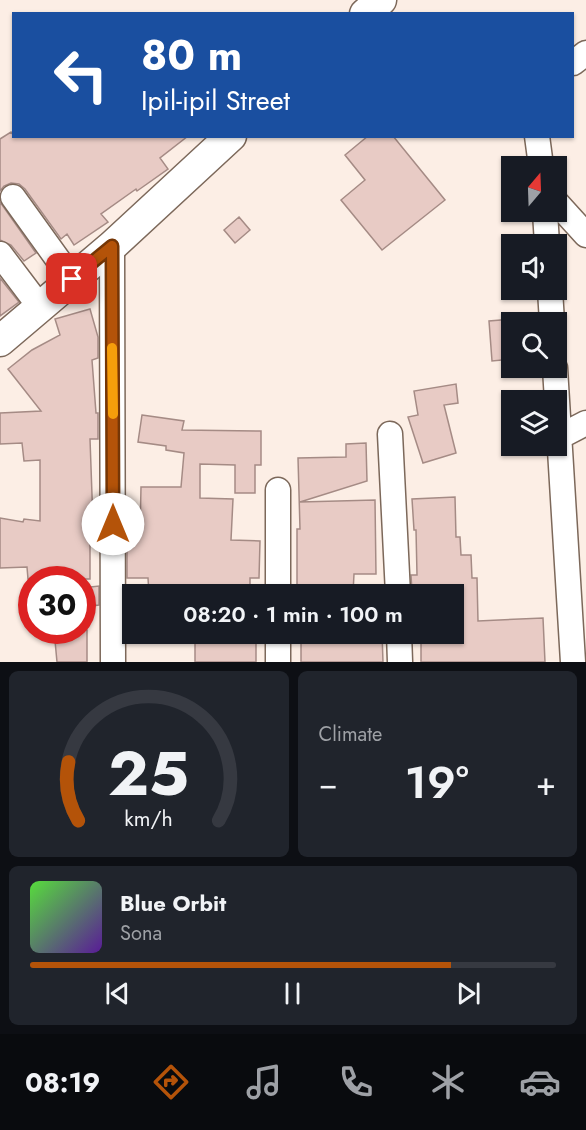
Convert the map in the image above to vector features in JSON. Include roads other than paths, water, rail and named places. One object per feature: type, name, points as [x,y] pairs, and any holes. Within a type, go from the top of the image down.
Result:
[{"type":"street","points":[[367,12],[381,0]]},
{"type":"street","points":[[574,62],[586,53]]},
{"type":"street","points":[[0,341],[112,246],[229,138]]},
{"type":"street","points":[[537,138],[540,156]]},
{"type":"street","points":[[13,197],[72,279]]},
{"type":"street","points":[[567,214],[586,235]]},
{"type":"street","points":[[112,246],[113,662]]},
{"type":"street","points":[[0,254],[40,307]]},
{"type":"street","points":[[567,433],[586,423]]},
{"type":"street","points":[[390,434],[398,584]]},
{"type":"street","points":[[562,456],[576,558],[573,662]]},
{"type":"street","points":[[278,490],[278,584]]},
{"type":"street","points":[[278,644],[278,662]]},
{"type":"street","points":[[399,644],[400,662]]}]
